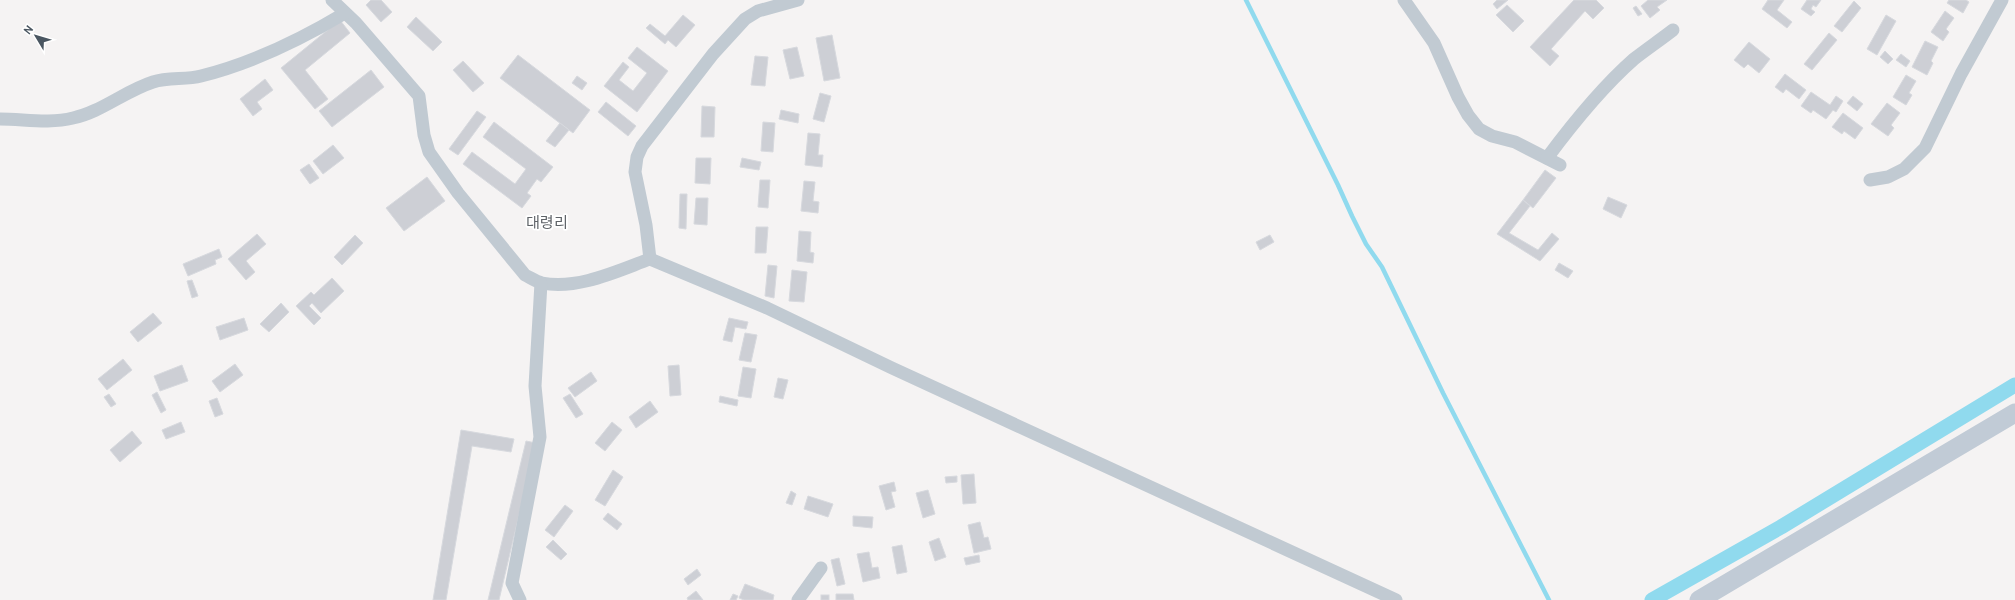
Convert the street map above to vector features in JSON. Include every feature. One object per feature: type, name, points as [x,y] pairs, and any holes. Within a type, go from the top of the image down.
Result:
[{"type":"street","points":[[332,0],[419,96],[424,134],[429,152],[458,194],[526,275],[541,283],[559,284],[591,280],[650,259],[767,308],[892,368],[1396,600]]},
{"type":"street","points":[[650,259],[646,225],[635,172],[637,157],[642,146],[713,54],[745,19],[758,12],[798,0]]},
{"type":"street","points":[[1404,0],[1434,43],[1458,97],[1468,115],[1479,129],[1492,136],[1515,142],[1560,165]]},
{"type":"street","points":[[1870,180],[1888,177],[1904,169],[1925,148],[1964,68],[2002,0]]},
{"type":"street","points":[[0,119],[50,121],[73,118],[93,111],[132,90],[154,81],[199,76],[236,67],[302,38],[345,13]]},
{"type":"street","points":[[1547,158],[1572,124],[1600,93],[1633,60],[1673,30]]},
{"type":"street","points":[[520,600],[512,583],[540,437],[535,386],[541,283]]},
{"type":"street","points":[[1699,600],[2015,413]]},
{"type":"street","points":[[798,600],[820,568]]},
{"type":"building","points":[[371,0],[381,0],[392,12],[381,22],[366,5]]},
{"type":"building","points":[[1497,0],[1508,0],[1497,9],[1493,4]]},
{"type":"building","points":[[1574,0],[1596,0],[1604,8],[1593,19],[1585,11],[1551,49],[1559,56],[1550,66],[1530,47]]},
{"type":"building","points":[[1648,0],[1667,0],[1657,7],[1660,10],[1650,18],[1641,6]]},
{"type":"building","points":[[1768,0],[1784,0],[1777,10],[1792,22],[1787,28],[1762,9]]},
{"type":"building","points":[[1807,0],[1821,0],[1816,7],[1813,5],[1811,9],[1815,12],[1811,16],[1801,9]]},
{"type":"building","points":[[1949,0],[1966,0],[1969,2],[1963,13],[1947,3]]},
{"type":"building","points":[[1854,1],[1861,8],[1842,32],[1834,26]]},
{"type":"building","points":[[1507,5],[1524,21],[1513,32],[1496,15]]},
{"type":"building","points":[[1636,6],[1642,14],[1638,16],[1633,8]]},
{"type":"building","points":[[1945,11],[1954,18],[1946,29],[1949,32],[1943,41],[1931,32]]},
{"type":"building","points":[[683,15],[695,25],[676,47],[668,40],[665,44],[646,28],[650,24],[665,36]]},
{"type":"building","points":[[1886,15],[1896,21],[1877,55],[1867,49]]},
{"type":"building","points":[[416,17],[442,42],[433,51],[407,27]]},
{"type":"building","points":[[340,20],[350,33],[305,70],[328,99],[315,109],[281,68]]},
{"type":"building","points":[[1829,33],[1837,40],[1812,70],[1804,64]]},
{"type":"building","points":[[832,35],[840,78],[824,81],[816,38]]},
{"type":"building","points":[[1925,41],[1938,47],[1931,61],[1933,63],[1927,75],[1912,67]]},
{"type":"building","points":[[1749,42],[1770,59],[1759,73],[1748,64],[1744,68],[1734,60]]},
{"type":"building","points":[[637,47],[668,71],[637,112],[604,86],[623,62],[629,67],[619,80],[633,91],[647,73],[628,58]]},
{"type":"building","points":[[797,47],[804,76],[790,79],[783,50]]},
{"type":"building","points":[[1885,51],[1893,59],[1888,64],[1880,57]]},
{"type":"building","points":[[1901,54],[1910,61],[1906,67],[1896,60]]},
{"type":"building","points":[[518,55],[590,110],[573,133],[500,78]]},
{"type":"building","points":[[755,56],[768,57],[765,86],[751,85]]},
{"type":"building","points":[[463,61],[484,83],[473,92],[453,70]]},
{"type":"building","points":[[371,70],[384,87],[332,127],[319,111]]},
{"type":"building","points":[[1785,74],[1806,90],[1799,99],[1786,89],[1783,93],[1775,87]]},
{"type":"building","points":[[1906,75],[1916,81],[1909,93],[1912,95],[1906,105],[1893,97]]},
{"type":"building","points":[[577,76],[587,83],[582,90],[572,83]]},
{"type":"building","points":[[265,79],[273,90],[257,102],[262,109],[253,116],[240,99]]},
{"type":"building","points":[[1811,92],[1830,105],[1836,96],[1843,101],[1836,112],[1833,110],[1826,119],[1813,110],[1811,113],[1801,106]]},
{"type":"building","points":[[820,93],[831,96],[824,122],[813,119]]},
{"type":"building","points":[[1853,96],[1863,104],[1857,111],[1847,103]]},
{"type":"building","points":[[606,102],[636,126],[628,136],[598,112]]},
{"type":"building","points":[[1887,103],[1900,113],[1891,125],[1894,128],[1888,136],[1871,124]]},
{"type":"building","points":[[702,106],[715,107],[714,137],[701,137]]},
{"type":"building","points":[[781,110],[799,114],[798,123],[779,119]]},
{"type":"building","points":[[477,111],[486,117],[458,155],[449,149]]},
{"type":"building","points":[[1843,113],[1863,128],[1855,139],[1844,131],[1842,134],[1832,127]]},
{"type":"building","points":[[494,122],[553,167],[541,182],[537,179],[527,193],[531,196],[522,208],[463,164],[472,152],[515,184],[526,169],[483,137]]},
{"type":"building","points":[[763,122],[775,123],[773,152],[761,151]]},
{"type":"building","points":[[560,123],[569,130],[555,147],[546,141]]},
{"type":"building","points":[[808,133],[820,134],[818,155],[823,155],[822,167],[805,165]]},
{"type":"building","points":[[333,145],[344,158],[323,174],[313,161]]},
{"type":"building","points":[[696,158],[711,158],[710,184],[695,183]]},
{"type":"building","points":[[742,158],[761,162],[759,170],[740,167]]},
{"type":"building","points":[[309,164],[319,178],[310,184],[300,170]]},
{"type":"building","points":[[1545,170],[1556,178],[1533,208],[1523,200]]},
{"type":"building","points":[[427,177],[445,201],[404,231],[386,208]]},
{"type":"building","points":[[760,180],[770,180],[768,208],[758,207]]},
{"type":"building","points":[[804,181],[815,182],[813,201],[819,202],[818,213],[801,211]]},
{"type":"building","points":[[680,194],[687,194],[686,229],[679,228]]},
{"type":"building","points":[[1608,197],[1627,205],[1621,218],[1603,209]]},
{"type":"building","points":[[696,198],[708,198],[707,225],[694,224]]},
{"type":"building","points":[[1523,200],[1530,206],[1509,233],[1538,250],[1552,233],[1559,239],[1540,261],[1497,234]]},
{"type":"building","points":[[756,227],[768,227],[766,253],[755,253]]},
{"type":"building","points":[[799,231],[811,232],[810,252],[814,253],[813,263],[797,261]]},
{"type":"building","points":[[257,234],[266,244],[246,261],[255,272],[246,280],[228,259]]},
{"type":"building","points":[[355,235],[363,243],[342,265],[334,257]]},
{"type":"building","points":[[1270,235],[1274,242],[1260,250],[1256,242]]},
{"type":"building","points":[[219,249],[222,257],[215,260],[216,264],[188,276],[183,264]]},
{"type":"building","points":[[1559,263],[1573,271],[1568,278],[1555,270]]},
{"type":"building","points":[[768,265],[777,266],[774,298],[765,296]]},
{"type":"building","points":[[792,270],[807,272],[804,302],[789,301]]},
{"type":"building","points":[[332,278],[344,291],[321,313],[312,303],[309,306],[321,318],[314,325],[296,306],[311,292],[314,295]]},
{"type":"building","points":[[192,280],[198,296],[192,298],[187,281]]},
{"type":"building","points":[[281,303],[289,312],[269,332],[260,324]]},
{"type":"building","points":[[153,313],[162,323],[138,342],[130,332]]},
{"type":"building","points":[[244,318],[248,330],[220,340],[216,327]]},
{"type":"building","points":[[729,318],[748,322],[746,329],[735,327],[732,342],[723,340]]},
{"type":"building","points":[[745,333],[757,335],[751,362],[739,360]]},
{"type":"building","points":[[123,359],[132,370],[107,390],[98,379]]},
{"type":"building","points":[[235,364],[243,375],[220,392],[212,381]]},
{"type":"building","points":[[182,365],[188,381],[160,391],[154,376]]},
{"type":"building","points":[[679,365],[681,395],[670,396],[668,366]]},
{"type":"building","points":[[743,367],[756,369],[751,398],[738,396]]},
{"type":"building","points":[[591,372],[597,381],[575,397],[568,388]]},
{"type":"building","points":[[778,378],[788,380],[783,399],[774,397]]},
{"type":"building","points":[[157,392],[166,410],[161,413],[152,395]]},
{"type":"building","points":[[109,394],[116,404],[111,407],[104,397]]},
{"type":"building","points":[[570,394],[583,414],[576,418],[563,398]]},
{"type":"building","points":[[720,396],[738,400],[737,406],[719,402]]},
{"type":"building","points":[[217,398],[223,414],[215,417],[209,401]]},
{"type":"building","points":[[650,401],[658,412],[636,428],[629,417]]},
{"type":"building","points":[[181,422],[185,432],[166,439],[162,430]]},
{"type":"building","points":[[612,422],[622,430],[605,451],[595,443]]},
{"type":"building","points":[[461,430],[514,439],[511,452],[472,446],[446,600],[433,600]]},
{"type":"building","points":[[132,431],[142,443],[120,462],[110,450]]},
{"type":"building","points":[[526,441],[536,443],[499,600],[488,600]]},
{"type":"building","points":[[613,470],[623,477],[605,506],[595,500]]},
{"type":"building","points":[[974,474],[976,503],[963,504],[961,475]]},
{"type":"building","points":[[957,476],[957,482],[946,483],[945,477]]},
{"type":"building","points":[[894,482],[896,491],[891,492],[895,507],[886,510],[879,486]]},
{"type":"building","points":[[928,490],[935,514],[923,518],[916,493]]},
{"type":"building","points":[[791,491],[796,494],[792,505],[786,503]]},
{"type":"building","points":[[808,496],[833,504],[828,517],[804,509]]},
{"type":"building","points":[[565,505],[573,511],[554,537],[545,530]]},
{"type":"building","points":[[608,513],[622,524],[617,530],[603,519]]},
{"type":"building","points":[[853,516],[873,517],[872,528],[853,526]]},
{"type":"building","points":[[980,522],[984,538],[988,537],[991,549],[974,553],[968,525]]},
{"type":"building","points":[[939,538],[946,557],[935,561],[929,542]]},
{"type":"building","points":[[553,540],[567,554],[561,560],[546,547]]},
{"type":"building","points":[[902,545],[907,572],[897,574],[892,547]]},
{"type":"building","points":[[869,552],[872,568],[878,567],[880,578],[863,582],[857,554]]},
{"type":"building","points":[[979,555],[980,562],[966,565],[964,558]]},
{"type":"building","points":[[839,558],[845,584],[837,586],[831,560]]},
{"type":"building","points":[[697,569],[701,575],[688,585],[684,579]]},
{"type":"building","points":[[745,584],[774,595],[773,600],[744,600],[739,598]]},
{"type":"building","points":[[696,591],[703,600],[688,600],[687,598]]},
{"type":"building","points":[[733,594],[738,596],[736,600],[730,600]]},
{"type":"building","points":[[836,594],[853,594],[854,600],[836,600]]},
{"type":"building","points":[[821,595],[829,595],[829,600],[821,600]]},
{"type":"waterway","points":[[1246,0],[1366,244],[1382,267],[1443,393],[1549,600]]},
{"type":"waterway","points":[[1652,600],[1781,527],[2015,385]]},
{"type":"district","name":"대령리","points":[[547,223]]}]
